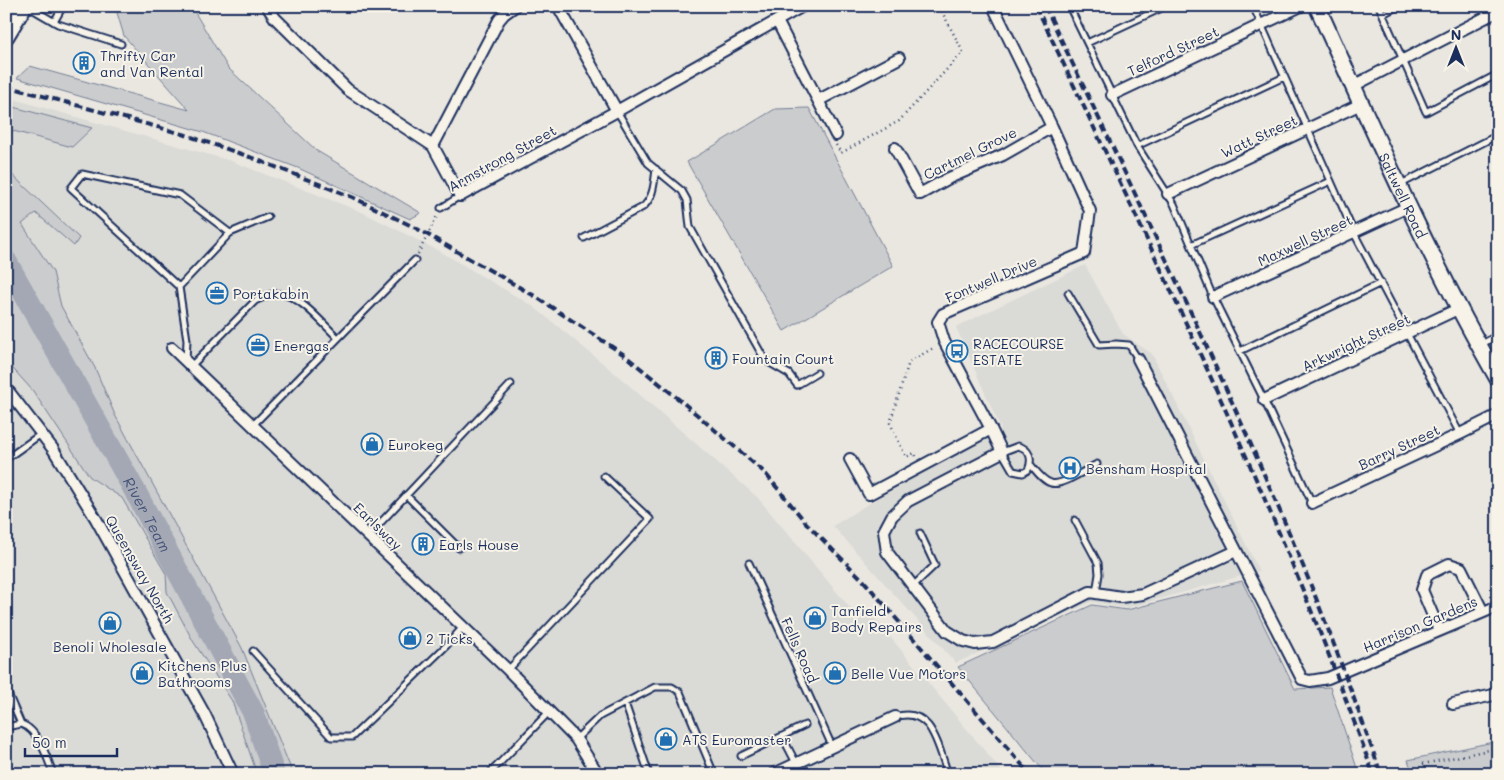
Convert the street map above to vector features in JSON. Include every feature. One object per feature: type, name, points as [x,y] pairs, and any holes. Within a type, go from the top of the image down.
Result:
[{"type":"street","points":[[6,36],[25,6]]},
{"type":"street","points":[[267,6],[275,18],[348,90],[433,146],[460,196]]},
{"type":"street","points":[[433,146],[499,20],[515,6]]},
{"type":"street","points":[[558,6],[617,111]]},
{"type":"street","name":"Armstrong Street","points":[[460,196],[617,111],[803,6]]},
{"type":"street","name":"Fontwell Drive","points":[[993,6],[1052,127],[1090,211],[1084,253],[943,314],[938,322],[944,341],[1002,452]]},
{"type":"street","name":"Telford Street","points":[[1112,95],[1301,6]]},
{"type":"street","name":"Saltwell Road","points":[[1317,6],[1408,207],[1479,346],[1498,379]]},
{"type":"street","points":[[1353,86],[1498,12]]},
{"type":"street","points":[[776,21],[836,135]]},
{"type":"street","points":[[819,100],[899,58]]},
{"type":"street","name":"Watt Street","points":[[1168,194],[1361,104]]},
{"type":"street","name":"Cartmel Grove","points":[[895,148],[920,194],[949,178],[1003,155],[1052,127]]},
{"type":"street","name":"Maxwell Street","points":[[1213,297],[1408,207]]},
{"type":"street","name":"Arkwright Street","points":[[1264,400],[1460,308]]},
{"type":"street","name":"Earlsway","points":[[172,348],[508,670],[576,738],[598,774]]},
{"type":"street","points":[[1002,452],[908,501],[892,516],[884,531],[887,552],[947,631],[963,641],[975,644],[993,642],[1090,592],[1120,597],[1143,594],[1236,551],[1138,358]]},
{"type":"street","name":"Queensway North","points":[[6,388],[53,449],[96,519],[205,715],[230,773]]},
{"type":"street","name":"Barry Street","points":[[1312,503],[1498,415]]},
{"type":"street","points":[[850,459],[869,494],[991,429]]},
{"type":"street","name":"Harrison Gardens","points":[[1236,551],[1302,679],[1310,681],[1328,678],[1498,606]]},
{"type":"street","points":[[1439,630],[1422,590],[1427,575],[1450,564],[1461,568],[1483,612]]},
{"type":"street","points":[[1453,704],[1498,694]]},
{"type":"street","points":[[774,774],[895,717]]},
{"type":"lane","points":[[25,6],[54,22],[121,44]]},
{"type":"lane","points":[[54,22],[63,6]]},
{"type":"lane","points":[[1069,6],[1137,146],[1174,204],[1213,297],[1312,503]]},
{"type":"lane","points":[[1087,43],[1166,6]]},
{"type":"lane","points":[[1253,6],[1354,233],[1460,434]]},
{"type":"lane","points":[[1380,6],[1426,112],[1498,74]]},
{"type":"lane","points":[[1383,14],[1398,6]]},
{"type":"lane","points":[[1137,146],[1284,77]]},
{"type":"lane","points":[[617,111],[648,163],[682,190],[687,200],[690,227],[766,360],[789,374],[798,386],[817,373]]},
{"type":"lane","points":[[1398,185],[1498,135]]},
{"type":"lane","points":[[584,238],[648,202],[652,196],[656,169]]},
{"type":"lane","points":[[188,364],[187,340],[179,287],[71,188],[82,174],[180,195],[230,233]]},
{"type":"lane","points":[[1191,245],[1331,181]]},
{"type":"lane","name":"Armstrong Street","points":[[441,208],[460,196]]},
{"type":"lane","points":[[179,287],[230,233],[268,217]]},
{"type":"lane","points":[[253,425],[415,260]]},
{"type":"lane","points":[[1240,351],[1380,283]]},
{"type":"lane","points":[[1068,293],[1099,345],[1129,345],[1138,358]]},
{"type":"lane","points":[[188,364],[254,301],[268,295],[282,294],[299,301],[338,338]]},
{"type":"lane","points":[[1479,346],[1498,336]]},
{"type":"lane","points":[[368,536],[511,384]]},
{"type":"lane","points":[[6,459],[41,434]]},
{"type":"lane","points":[[1031,465],[1028,470],[1023,472],[1013,471],[1002,452],[1018,446],[1024,448],[1030,455],[1031,465],[1044,479],[1053,484],[1061,483],[1098,464]]},
{"type":"lane","points":[[508,670],[650,519],[604,476]]},
{"type":"lane","points":[[406,495],[459,548]]},
{"type":"lane","points":[[1075,520],[1098,563],[1099,574],[1096,593]]},
{"type":"lane","points":[[913,586],[936,565],[920,533]]},
{"type":"lane","name":"Fells Road","points":[[749,563],[832,746]]},
{"type":"lane","points":[[254,651],[331,737],[352,738],[446,646],[462,627]]},
{"type":"lane","points":[[576,738],[600,716],[656,687],[672,687],[680,692],[714,774]]},
{"type":"lane","points":[[6,689],[21,724]]},
{"type":"lane","points":[[625,703],[649,774]]},
{"type":"lane","points":[[490,774],[549,712]]},
{"type":"lane","points":[[895,717],[915,714],[923,720],[930,728],[936,740],[948,774]]},
{"type":"lane","points":[[6,727],[24,724],[36,737],[45,752],[53,774]]},
{"type":"lane","points":[[741,756],[805,725]]},
{"type":"lane","points":[[782,736],[796,763]]},
{"type":"path","points":[[836,135],[835,142],[841,153],[899,122],[963,52],[939,6]]},
{"type":"path","name":"Armstrong Street","points":[[415,260],[441,208]]},
{"type":"path","points":[[922,466],[914,453],[906,456],[890,423],[908,362],[944,341]]},
{"type":"path","points":[[1423,764],[1498,748]]},
{"type":"shaded area","points":[[115,6],[191,6],[228,68],[317,151],[421,213],[410,219],[298,168],[203,132],[17,78],[30,66],[189,110],[124,36]]},
{"type":"shaded area","points":[[6,97],[231,161],[364,213],[441,252],[534,307],[617,375],[757,497],[851,609],[876,620],[1004,774],[6,774]]},
{"type":"shaded area","points":[[6,105],[92,128],[72,147],[6,129]]},
{"type":"shaded area","points":[[809,108],[893,266],[784,331],[687,162],[775,109]]},
{"type":"shaded area","points":[[6,169],[79,238],[74,246],[36,213],[22,224],[53,272],[61,306],[95,368],[115,415],[242,648],[293,774],[257,774],[232,701],[193,641],[167,592],[166,574],[122,498],[90,477],[33,391],[6,361]]},
{"type":"shaded area","name":"Bensham Hospital","points":[[1085,265],[1123,334],[1152,354],[1259,571],[1127,608],[1091,602],[956,663],[833,526],[1001,429],[956,327]]},
{"type":"shaded area","points":[[1242,581],[1295,689],[1330,687],[1359,774],[1046,774],[958,667],[1092,605],[1127,610]]},
{"type":"shaded area","points":[[1498,741],[1498,774],[1413,774],[1408,760]]},
{"type":"waterway","name":"River Team","points":[[6,261],[135,491],[254,714],[274,774]]},
{"type":"railway","points":[[1036,6],[1215,386],[1298,578],[1373,774]]},
{"type":"railway","points":[[1045,6],[1174,276],[1267,480],[1319,605],[1381,774]]},
{"type":"railway","points":[[6,86],[183,134],[250,157],[352,197],[414,227],[533,295],[623,354],[764,472],[807,524],[863,580],[1030,774]]},
{"type":"place","name":"Thrifty Car and Van Rental","points":[[84,63]]},
{"type":"place","name":"Portakabin","points":[[217,293]]},
{"type":"place","name":"Energas","points":[[258,345]]},
{"type":"place","name":"RACECOURSE ESTATE","points":[[957,351]]},
{"type":"place","name":"Fountain Court","points":[[716,358]]},
{"type":"place","name":"Eurokeg","points":[[372,444]]},
{"type":"place","name":"Bensham Hospital","points":[[1070,468]]},
{"type":"place","name":"Earls House","points":[[423,544]]},
{"type":"place","name":"Tanfield Body Repairs","points":[[815,618]]},
{"type":"place","name":"Benoli Wholesale","points":[[110,623]]},
{"type":"place","name":"2 Ticks","points":[[410,638]]},
{"type":"place","name":"Kitchens Plus Bathrooms","points":[[142,673]]},
{"type":"place","name":"Belle Vue Motors","points":[[835,673]]},
{"type":"place","name":"ATS Euromaster","points":[[666,739]]}]
